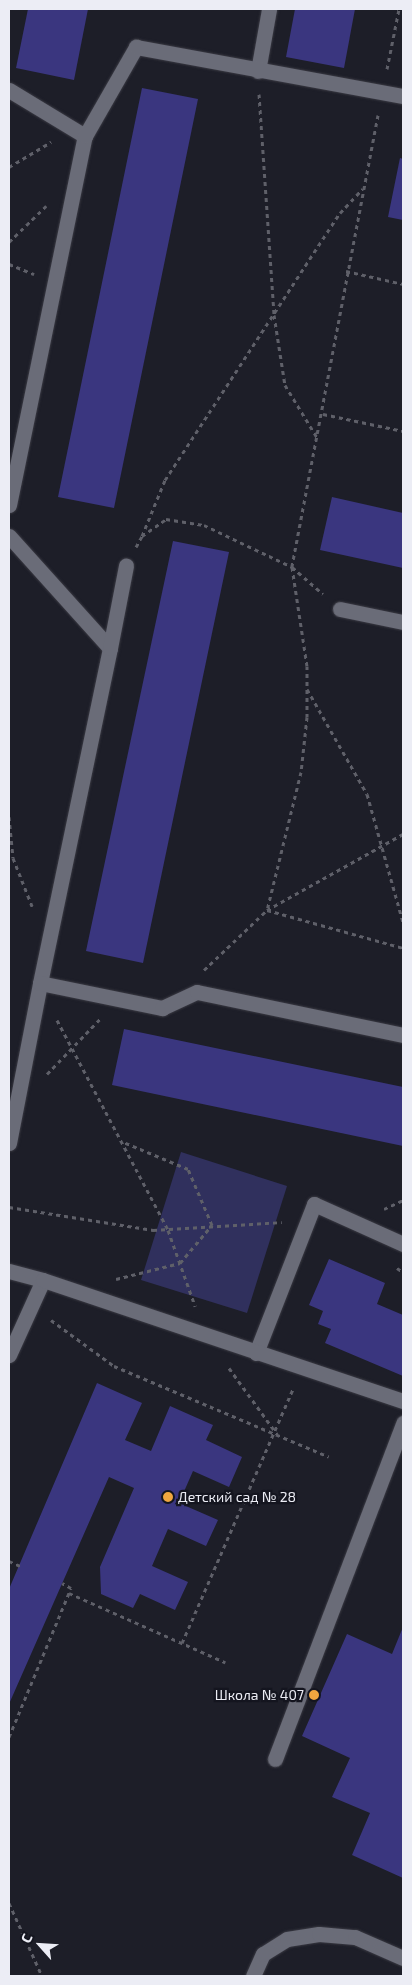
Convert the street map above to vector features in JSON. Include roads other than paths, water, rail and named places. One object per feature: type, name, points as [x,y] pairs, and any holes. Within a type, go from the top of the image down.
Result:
[{"type":"lane","points":[[258,70],[269,9]]},
{"type":"lane","points":[[9,505],[79,133],[136,46],[403,96]]},
{"type":"lane","points":[[9,90],[79,133]]},
{"type":"lane","points":[[9,536],[110,648]]},
{"type":"lane","points":[[9,1143],[126,566]]},
{"type":"lane","points":[[340,609],[403,622]]},
{"type":"lane","points":[[40,983],[120,996],[162,1008],[197,992],[403,1035]]},
{"type":"lane","points":[[256,1353],[314,1204],[403,1244]]},
{"type":"lane","points":[[9,1271],[43,1280],[204,1332],[301,1370],[403,1401]]},
{"type":"lane","points":[[9,1355],[43,1280]]},
{"type":"lane","points":[[275,1759],[403,1424]]},
{"type":"lane","points":[[253,1976],[263,1954],[287,1939],[319,1934],[355,1937],[403,1958]]},
{"type":"place","name":"Детский сад № 28","points":[[168,1497]]},
{"type":"place","name":"Школа № 407","points":[[314,1695]]}]
